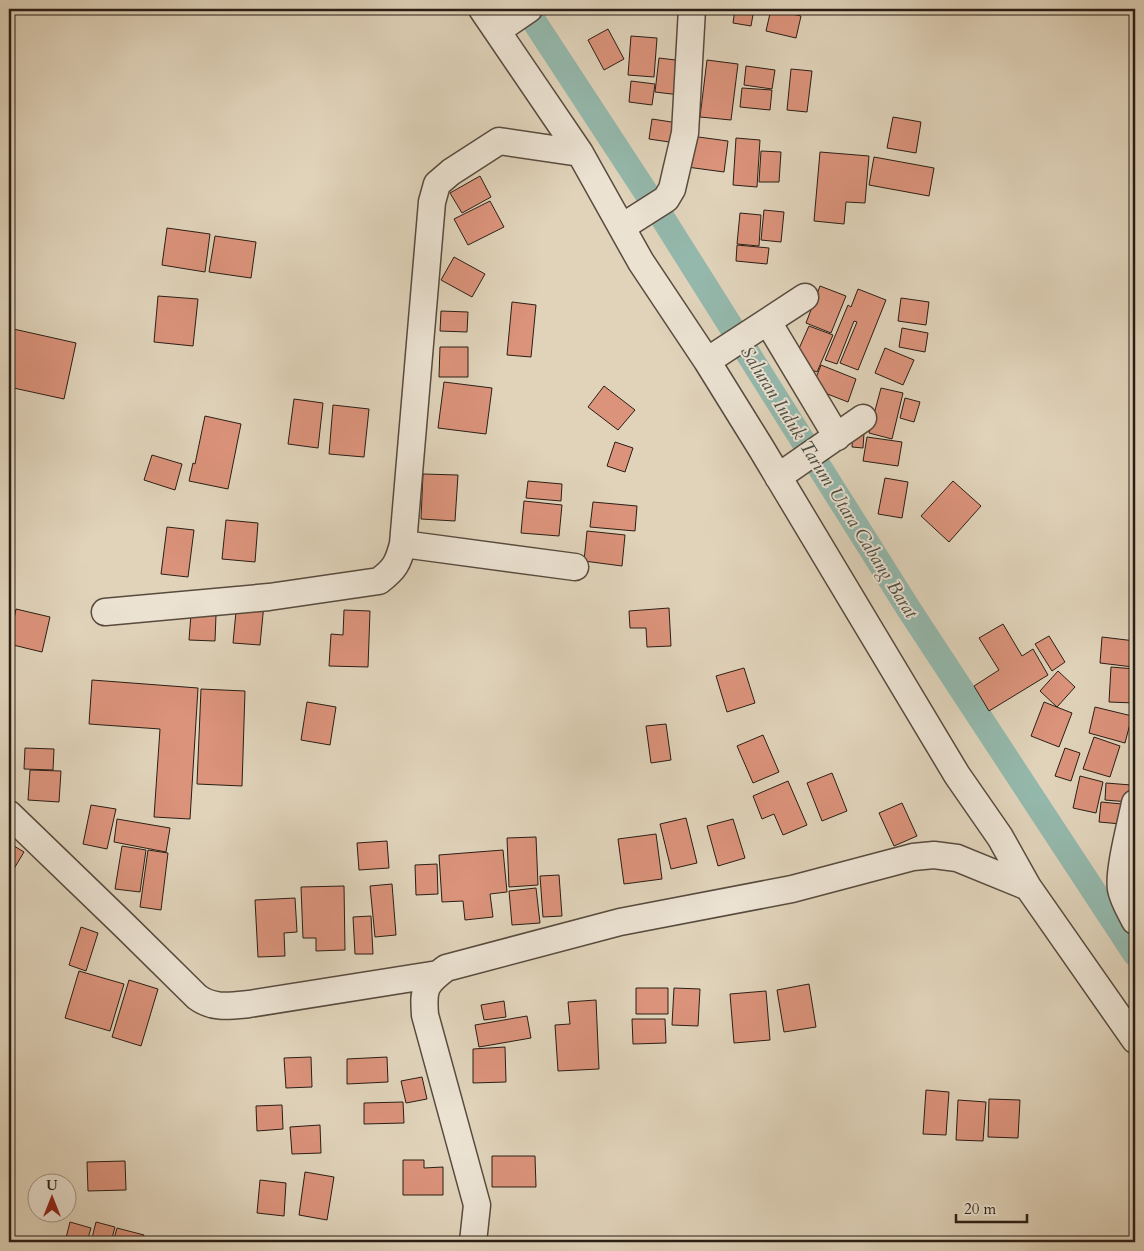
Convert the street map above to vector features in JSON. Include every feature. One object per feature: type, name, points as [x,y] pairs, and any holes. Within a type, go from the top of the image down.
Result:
[{"type":"street","points":[[482,9],[502,27],[580,153],[628,223],[641,262],[717,354],[788,470],[957,775],[1000,837],[1028,886],[1135,1040]]},
{"type":"street","points":[[502,27],[529,9]]},
{"type":"street","points":[[628,223],[666,198],[672,189],[685,133],[692,9]]},
{"type":"street","points":[[105,612],[269,597],[379,581],[392,572],[399,560],[403,544],[432,202],[437,184],[451,172],[499,141],[580,153]]},
{"type":"street","points":[[717,354],[805,297]]},
{"type":"street","points":[[765,324],[835,438]]},
{"type":"street","points":[[788,470],[863,418]]},
{"type":"street","points":[[403,544],[575,567]]},
{"type":"street","points":[[1135,803],[1120,888],[1135,921]]},
{"type":"street","points":[[9,814],[197,997],[211,1005],[249,1004],[438,974]]},
{"type":"street","points":[[473,1242],[477,1205],[425,1015],[427,984],[446,968],[620,922],[792,889],[913,857],[934,855],[957,858],[1028,886]]},
{"type":"building","points":[[149,9],[171,9],[171,13],[149,12]]},
{"type":"building","points":[[174,9],[200,9],[199,13],[173,11]]},
{"type":"building","points":[[735,9],[754,9],[751,26],[733,23]]},
{"type":"building","points":[[771,9],[801,16],[796,38],[766,31]]},
{"type":"building","points":[[783,9],[801,9],[800,13]]},
{"type":"building","points":[[608,29],[624,59],[604,70],[588,40]]},
{"type":"building","points":[[631,36],[657,38],[654,77],[628,75]]},
{"type":"building","points":[[659,58],[684,61],[680,95],[655,92]]},
{"type":"building","points":[[707,60],[738,64],[731,120],[700,117]]},
{"type":"building","points":[[746,66],[775,70],[772,89],[744,85]]},
{"type":"building","points":[[791,69],[812,71],[807,112],[787,110]]},
{"type":"building","points":[[631,81],[655,84],[652,105],[629,102]]},
{"type":"building","points":[[742,88],[772,90],[770,110],[740,107]]},
{"type":"building","points":[[893,117],[921,122],[916,153],[887,148]]},
{"type":"building","points":[[652,119],[678,123],[676,143],[649,139]]},
{"type":"building","points":[[691,136],[728,141],[724,172],[687,167]]},
{"type":"building","points":[[736,138],[760,140],[757,187],[733,185]]},
{"type":"building","points":[[761,151],[781,152],[779,182],[759,182]]},
{"type":"building","points":[[820,152],[869,156],[865,203],[846,202],[844,224],[814,221]]},
{"type":"building","points":[[874,157],[934,168],[929,196],[869,185]]},
{"type":"building","points":[[480,176],[491,197],[462,213],[450,193]]},
{"type":"building","points":[[490,201],[504,227],[468,245],[454,219]]},
{"type":"building","points":[[764,210],[784,212],[781,242],[761,240]]},
{"type":"building","points":[[740,213],[761,215],[759,246],[737,244]]},
{"type":"building","points":[[167,228],[210,234],[205,272],[162,265]]},
{"type":"building","points":[[215,236],[256,242],[251,278],[209,272]]},
{"type":"building","points":[[737,245],[769,248],[767,264],[736,261]]},
{"type":"building","points":[[454,257],[485,274],[472,297],[441,280]]},
{"type":"building","points":[[820,286],[846,296],[831,333],[806,323]]},
{"type":"building","points":[[858,289],[886,300],[858,370],[840,363],[857,322],[854,321],[837,364],[825,360],[848,305],[851,307]]},
{"type":"building","points":[[158,296],[198,299],[193,346],[154,342]]},
{"type":"building","points":[[901,298],[929,302],[926,325],[898,321]]},
{"type":"building","points":[[512,302],[536,305],[531,357],[507,355]]},
{"type":"building","points":[[441,311],[468,312],[467,332],[440,331]]},
{"type":"building","points":[[809,326],[833,335],[817,372],[793,362]]},
{"type":"building","points":[[9,328],[76,343],[64,399],[9,387]]},
{"type":"building","points":[[902,328],[928,333],[925,352],[899,347]]},
{"type":"building","points":[[440,347],[468,347],[468,377],[439,377]]},
{"type":"building","points":[[885,348],[914,360],[903,385],[875,373]]},
{"type":"building","points":[[821,365],[856,379],[848,402],[812,388]]},
{"type":"building","points":[[444,382],[492,388],[486,434],[438,428]]},
{"type":"building","points":[[604,386],[635,410],[618,430],[588,407]]},
{"type":"building","points":[[881,388],[903,393],[892,439],[869,433]]},
{"type":"building","points":[[905,398],[920,402],[914,422],[900,418]]},
{"type":"building","points":[[294,399],[323,403],[318,448],[288,444]]},
{"type":"building","points":[[333,405],[369,409],[364,457],[329,454]]},
{"type":"building","points":[[205,416],[241,424],[228,489],[189,481],[193,463],[195,464]]},
{"type":"building","points":[[853,432],[864,433],[863,448],[852,447]]},
{"type":"building","points":[[867,437],[902,442],[898,466],[863,461]]},
{"type":"building","points":[[615,442],[633,448],[625,472],[607,466]]},
{"type":"building","points":[[152,455],[182,464],[175,490],[144,480]]},
{"type":"building","points":[[423,474],[458,475],[455,521],[421,519]]},
{"type":"building","points":[[885,478],[908,482],[902,518],[878,514]]},
{"type":"building","points":[[528,481],[562,484],[561,501],[526,498]]},
{"type":"building","points":[[953,481],[981,506],[949,542],[921,516]]},
{"type":"building","points":[[524,501],[562,505],[559,536],[521,533]]},
{"type":"building","points":[[593,502],[637,506],[635,531],[590,527]]},
{"type":"building","points":[[226,520],[258,523],[255,562],[222,559]]},
{"type":"building","points":[[167,527],[194,530],[188,577],[161,574]]},
{"type":"building","points":[[587,531],[625,535],[622,566],[584,561]]},
{"type":"building","points":[[237,601],[264,604],[260,645],[233,643]]},
{"type":"building","points":[[669,608],[671,646],[647,647],[646,628],[630,628],[629,611]]},
{"type":"building","points":[[16,609],[50,617],[42,652],[9,644]]},
{"type":"building","points":[[344,610],[370,611],[368,667],[329,666],[331,634],[343,635]]},
{"type":"building","points":[[191,614],[216,615],[215,641],[189,640]]},
{"type":"building","points":[[1003,624],[1022,656],[1033,649],[1048,675],[989,711],[974,686],[999,670],[979,638]]},
{"type":"building","points":[[1049,636],[1065,662],[1052,671],[1035,644]]},
{"type":"building","points":[[1102,637],[1135,641],[1133,667],[1100,663]]},
{"type":"building","points":[[1111,667],[1135,669],[1135,703],[1109,702]]},
{"type":"building","points":[[744,668],[755,703],[727,712],[716,676]]},
{"type":"building","points":[[1058,671],[1075,687],[1057,707],[1040,691]]},
{"type":"building","points":[[92,680],[198,688],[190,819],[154,817],[160,729],[89,724]]},
{"type":"building","points":[[201,689],[245,691],[242,786],[197,784]]},
{"type":"building","points":[[307,702],[336,707],[330,745],[301,740]]},
{"type":"building","points":[[1044,702],[1072,713],[1059,747],[1031,736]]},
{"type":"building","points":[[1095,707],[1132,716],[1125,743],[1089,733]]},
{"type":"building","points":[[666,724],[671,760],[651,763],[646,726]]},
{"type":"building","points":[[763,735],[779,772],[753,783],[737,746]]},
{"type":"building","points":[[1094,737],[1120,746],[1110,777],[1083,769]]},
{"type":"building","points":[[25,748],[54,749],[53,770],[24,769]]},
{"type":"building","points":[[1065,748],[1080,753],[1071,781],[1055,776]]},
{"type":"building","points":[[30,770],[61,771],[59,802],[28,800]]},
{"type":"building","points":[[832,773],[847,811],[822,821],[807,783]]},
{"type":"building","points":[[1080,776],[1103,782],[1096,813],[1073,808]]},
{"type":"building","points":[[788,781],[807,825],[783,835],[774,814],[762,819],[753,796]]},
{"type":"building","points":[[1106,783],[1131,785],[1129,802],[1105,800]]},
{"type":"building","points":[[1101,802],[1122,804],[1121,824],[1099,822]]},
{"type":"building","points":[[902,803],[917,836],[894,846],[879,813]]},
{"type":"building","points":[[91,805],[116,809],[107,849],[83,844]]},
{"type":"building","points":[[686,818],[697,863],[671,869],[660,824]]},
{"type":"building","points":[[117,819],[170,828],[166,852],[114,842]]},
{"type":"building","points":[[733,819],[745,858],[718,866],[707,826]]},
{"type":"building","points":[[656,834],[662,879],[624,884],[618,839]]},
{"type":"building","points":[[536,837],[538,885],[509,887],[507,838]]},
{"type":"building","points":[[387,841],[389,868],[359,870],[357,843]]},
{"type":"building","points":[[9,843],[24,852],[9,877]]},
{"type":"building","points":[[122,846],[146,850],[140,892],[115,889]]},
{"type":"building","points":[[148,850],[168,853],[161,910],[140,907]]},
{"type":"building","points":[[503,850],[507,892],[490,894],[493,917],[465,920],[463,901],[442,902],[439,855]]},
{"type":"building","points":[[437,864],[438,894],[416,895],[415,865]]},
{"type":"building","points":[[559,875],[562,916],[543,917],[540,876]]},
{"type":"building","points":[[392,884],[396,935],[375,937],[370,886]]},
{"type":"building","points":[[344,886],[345,950],[316,951],[316,938],[303,938],[301,887]]},
{"type":"building","points":[[536,888],[540,923],[512,925],[509,891]]},
{"type":"building","points":[[295,898],[297,932],[284,933],[285,956],[258,957],[255,900]]},
{"type":"building","points":[[371,916],[373,954],[355,954],[353,917]]},
{"type":"building","points":[[81,927],[98,933],[86,971],[69,965]]},
{"type":"building","points":[[79,971],[124,984],[110,1031],[65,1018]]},
{"type":"building","points":[[129,980],[158,989],[141,1046],[112,1037]]},
{"type":"building","points":[[809,984],[816,1027],[784,1032],[777,990]]},
{"type":"building","points":[[636,988],[668,988],[668,1014],[636,1014]]},
{"type":"building","points":[[674,988],[700,989],[698,1026],[672,1025]]},
{"type":"building","points":[[766,991],[770,1040],[734,1043],[730,994]]},
{"type":"building","points":[[596,1000],[599,1069],[558,1071],[555,1025],[570,1024],[568,1002]]},
{"type":"building","points":[[504,1001],[506,1017],[484,1020],[481,1005]]},
{"type":"building","points":[[527,1016],[531,1038],[479,1047],[475,1025]]},
{"type":"building","points":[[632,1019],[665,1019],[666,1043],[633,1044]]},
{"type":"building","points":[[505,1047],[506,1082],[473,1083],[473,1049]]},
{"type":"building","points":[[311,1057],[312,1087],[286,1088],[284,1058]]},
{"type":"building","points":[[387,1057],[388,1082],[347,1084],[347,1059]]},
{"type":"building","points":[[422,1077],[427,1099],[406,1103],[401,1081]]},
{"type":"building","points":[[926,1090],[949,1092],[946,1135],[923,1134]]},
{"type":"building","points":[[989,1099],[1020,1100],[1018,1138],[988,1137]]},
{"type":"building","points":[[958,1100],[986,1102],[983,1141],[956,1140]]},
{"type":"building","points":[[403,1102],[404,1123],[364,1124],[364,1103]]},
{"type":"building","points":[[282,1105],[283,1129],[257,1131],[256,1106]]},
{"type":"building","points":[[320,1125],[321,1153],[292,1154],[290,1127]]},
{"type":"building","points":[[492,1156],[535,1156],[536,1187],[492,1187]]},
{"type":"building","points":[[403,1160],[424,1160],[424,1168],[443,1167],[443,1195],[403,1195]]},
{"type":"building","points":[[125,1161],[126,1190],[88,1191],[87,1162]]},
{"type":"building","points":[[305,1172],[334,1177],[327,1220],[299,1215]]},
{"type":"building","points":[[260,1180],[286,1183],[284,1216],[257,1213]]},
{"type":"building","points":[[96,1222],[115,1227],[111,1242],[91,1242]]},
{"type":"building","points":[[70,1224],[91,1228],[87,1242],[65,1242]]},
{"type":"building","points":[[117,1228],[144,1235],[142,1242],[113,1242]]},
{"type":"waterway","name":"Saluran Induk Tarum Utara Cabang Barat","points":[[526,9],[662,217],[910,611],[1135,954]]}]
